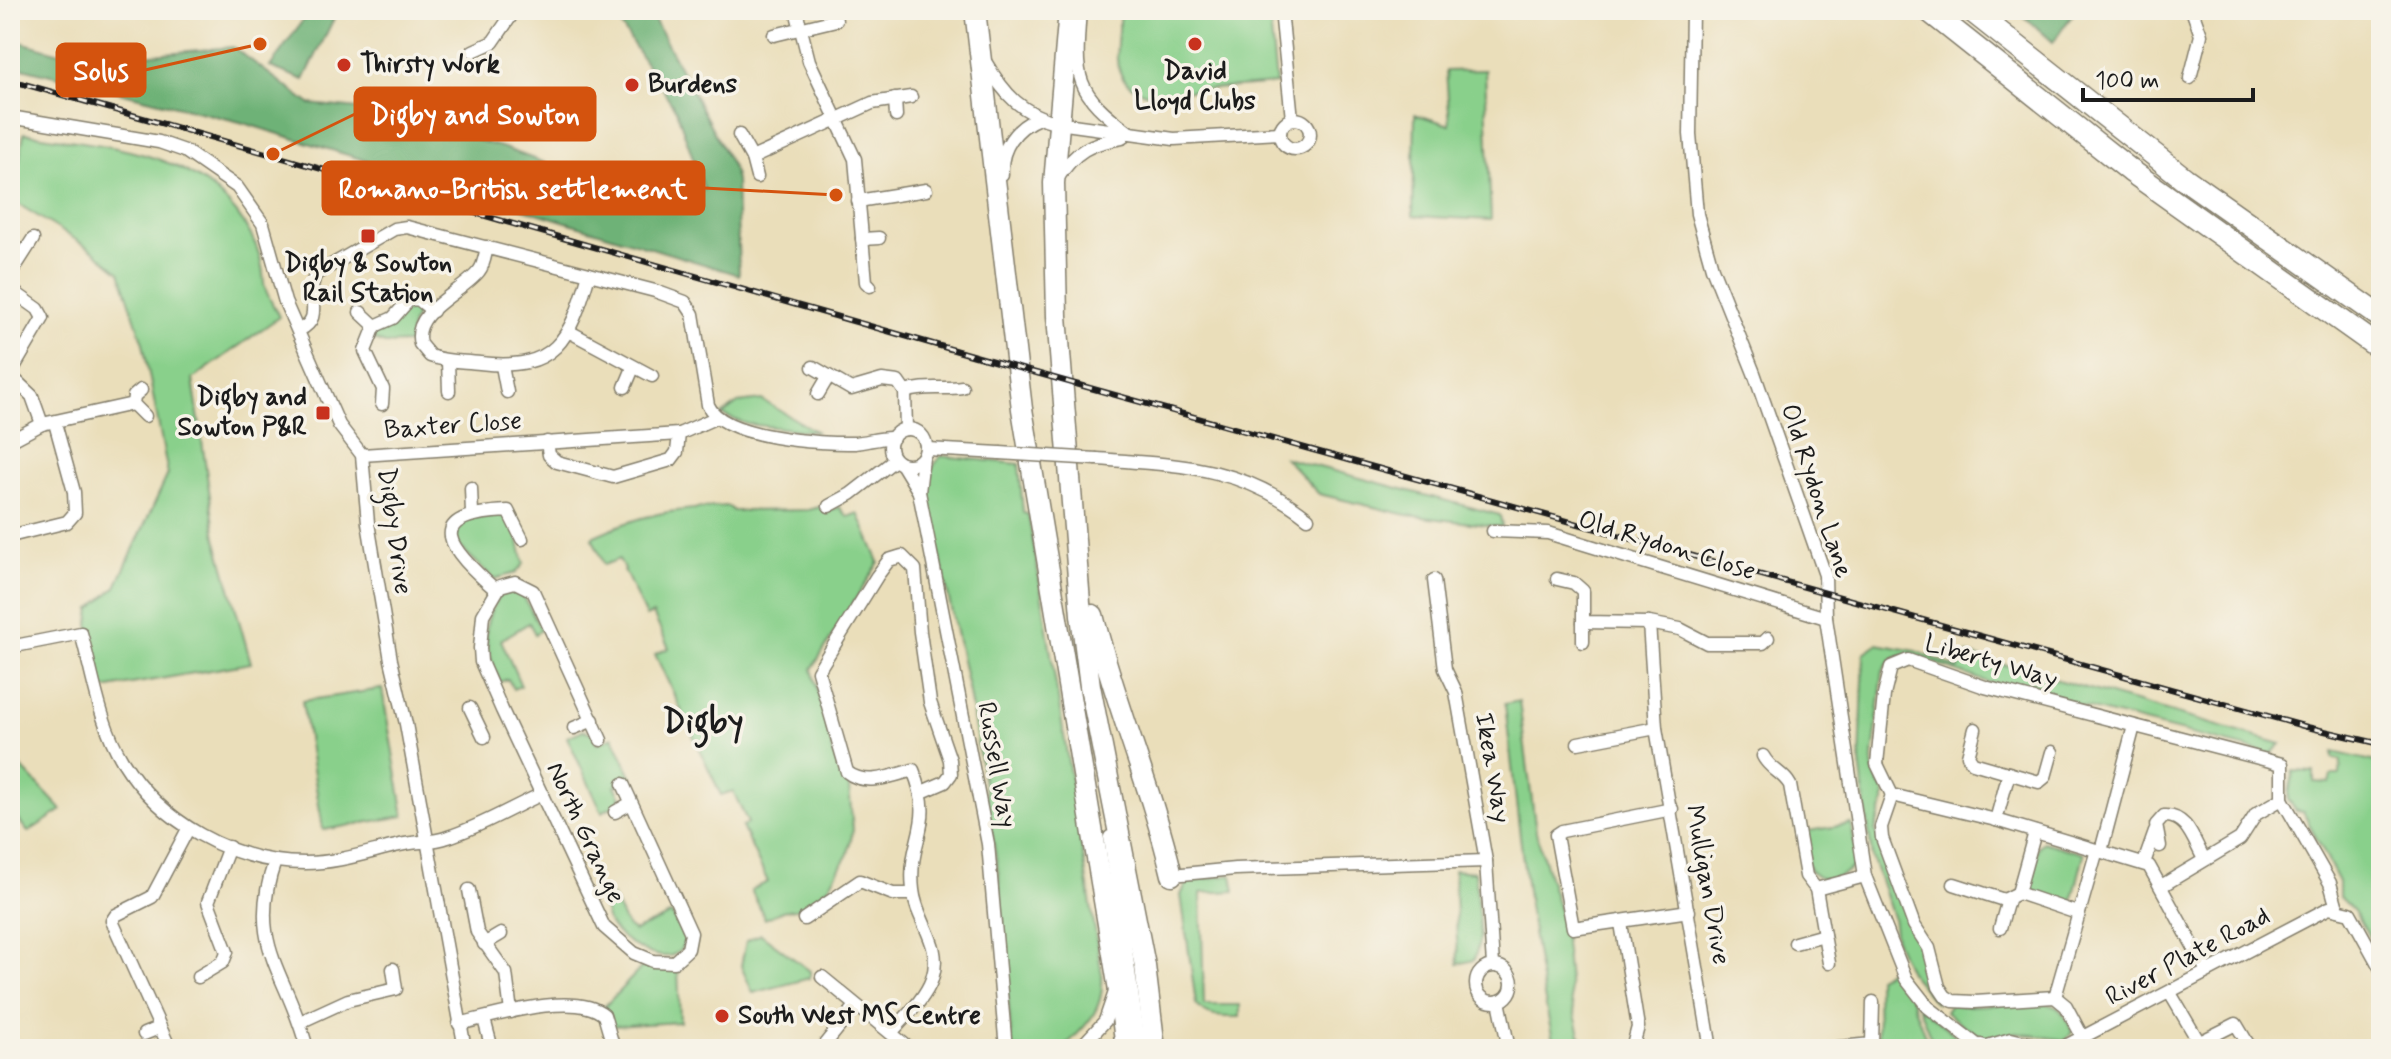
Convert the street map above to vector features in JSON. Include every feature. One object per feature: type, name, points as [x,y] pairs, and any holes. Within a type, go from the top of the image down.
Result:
[{"type":"highway","points":[[1928,10],[2131,171],[2381,349]]},
{"type":"highway","points":[[1971,10],[2185,179],[2381,317]]},
{"type":"main road","points":[[975,10],[1014,355],[1118,984],[1126,1049]]},
{"type":"main road","points":[[1069,10],[1049,121],[1054,183],[1057,316],[1090,686],[1145,966],[1155,1049]]},
{"type":"main road","points":[[1078,557],[1115,701],[1147,779],[1172,875]]},
{"type":"street","points":[[473,51],[493,42],[515,10]]},
{"type":"street","points":[[796,10],[820,89],[838,119],[855,159],[866,282],[870,286]]},
{"type":"street","points":[[1080,10],[1077,55],[1082,87],[1094,106],[1133,136]]},
{"type":"street","points":[[1281,10],[1292,119]]},
{"type":"street","name":"Old Rydon Lane","points":[[1692,10],[1691,157],[1697,214],[1712,268],[1825,575],[1826,618],[1865,876],[1906,979],[1928,1007],[1981,1048]]},
{"type":"street","points":[[2190,78],[2201,35],[2192,10]]},
{"type":"street","points":[[774,35],[836,20]]},
{"type":"street","points":[[978,50],[1005,93],[1049,121]]},
{"type":"street","points":[[752,158],[872,103],[911,97]]},
{"type":"street","points":[[895,99],[896,116]]},
{"type":"street","name":"Digby Drive","points":[[10,117],[159,142],[185,151],[237,187],[263,224],[285,302],[339,425],[362,455],[368,523],[465,1049]]},
{"type":"street","points":[[1292,119],[1305,123],[1309,137],[1306,143],[1293,148],[1281,140],[1280,133],[1284,124],[1292,119]]},
{"type":"street","points":[[1014,355],[1020,335],[1001,166],[1010,142],[1021,127],[1049,121],[1133,136],[1186,139],[1280,133]]},
{"type":"street","points":[[739,135],[752,158],[757,177]]},
{"type":"street","points":[[1054,183],[1074,154],[1087,145],[1133,136]]},
{"type":"street","points":[[858,201],[926,190]]},
{"type":"street","points":[[299,330],[310,323],[315,312],[311,289],[316,274],[394,229],[407,227],[674,296],[685,302],[693,314],[708,405],[715,418],[760,433],[857,443],[893,438],[906,429]]},
{"type":"street","points":[[862,239],[879,238]]},
{"type":"street","points":[[10,275],[33,239]]},
{"type":"street","points":[[487,247],[479,271],[433,311],[419,329],[420,344],[430,356],[448,361],[502,366],[539,360],[570,332],[589,274]]},
{"type":"street","points":[[10,289],[38,309],[43,318],[10,374],[32,396],[48,423],[74,492],[75,513],[67,522],[10,536]]},
{"type":"street","points":[[382,404],[383,389],[365,351],[375,326],[393,318],[409,300],[418,299],[433,311]]},
{"type":"street","points":[[360,312],[375,326]]},
{"type":"street","points":[[570,332],[619,355],[633,368],[652,376]]},
{"type":"street","points":[[448,361],[449,391]]},
{"type":"street","points":[[502,366],[507,392]]},
{"type":"street","points":[[813,367],[855,389],[874,381],[898,382],[905,392],[906,429]]},
{"type":"street","points":[[625,387],[633,368]]},
{"type":"street","points":[[818,394],[828,377]]},
{"type":"street","points":[[905,392],[932,385],[948,389],[962,387]]},
{"type":"street","points":[[133,404],[134,396],[141,390]]},
{"type":"street","points":[[10,441],[48,423],[133,404]]},
{"type":"street","points":[[133,404],[145,416]]},
{"type":"street","name":"Baxter Close","points":[[362,455],[679,434],[715,418]]},
{"type":"street","points":[[906,429],[920,433],[925,453]]},
{"type":"street","name":"Baxter Close","points":[[547,442],[549,455],[557,462],[613,477],[671,460],[677,452],[679,434]]},
{"type":"street","points":[[893,438],[897,460]]},
{"type":"street","points":[[857,443],[897,460],[916,464],[925,453]]},
{"type":"street","points":[[925,453],[1000,453],[1195,466],[1235,475],[1286,501],[1308,518]]},
{"type":"street","name":"Russell Way","points":[[925,453],[919,492],[988,844],[1006,1049]]},
{"type":"street","points":[[829,506],[897,460]]},
{"type":"street","name":"Russell Way","points":[[897,460],[919,492]]},
{"type":"street","points":[[471,488],[472,513]]},
{"type":"street","points":[[845,497],[852,511]]},
{"type":"street","points":[[522,539],[508,511],[472,513],[454,525],[453,546],[496,590],[515,582],[533,591],[601,740]]},
{"type":"street","name":"Old Rydon Close","points":[[1493,531],[1548,533],[1826,618]]},
{"type":"street","points":[[891,1033],[928,987],[934,970],[933,941],[913,894],[913,856],[925,816],[922,792],[913,770],[877,779],[855,778],[847,772],[818,677],[822,659],[877,576],[889,560],[902,556],[915,569],[930,702],[950,760],[951,774],[945,782],[922,792]]},
{"type":"street","points":[[1557,579],[1574,583],[1583,591],[1583,642]]},
{"type":"street","name":"Ikea Way","points":[[1434,580],[1445,669],[1456,692],[1486,861],[1493,965]]},
{"type":"street","name":"North Grange","points":[[496,590],[483,615],[481,662],[542,794],[609,932],[634,953],[653,961],[674,962],[688,949],[691,933],[631,803]]},
{"type":"street","points":[[1583,622],[1649,623],[1680,629],[1707,643],[1763,643],[1768,638]]},
{"type":"street","name":"Mulligan Drive","points":[[1649,623],[1656,728],[1711,1049]]},
{"type":"street","points":[[10,647],[81,633],[104,718],[123,760],[149,794],[188,829],[229,847],[275,861],[341,860],[447,838],[542,794]]},
{"type":"street","name":"Liberty Way","points":[[1892,795],[1877,764],[1877,752],[1887,673],[1897,662],[1908,660],[1985,687],[2282,764],[2282,799],[2330,883],[2337,908]]},
{"type":"street","points":[[470,708],[484,737]]},
{"type":"street","points":[[477,722],[502,710]]},
{"type":"street","points":[[574,728],[593,720]]},
{"type":"street","points":[[2055,997],[2134,726]]},
{"type":"street","points":[[1578,743],[1656,728]]},
{"type":"street","points":[[1975,729],[1968,756],[1970,760],[2009,773],[2043,781],[2052,752]]},
{"type":"street","points":[[1763,756],[1769,768],[1790,785],[1806,876],[1816,889],[1829,963]]},
{"type":"street","points":[[1996,820],[2009,773]]},
{"type":"street","points":[[615,812],[631,803],[623,784]]},
{"type":"street","points":[[1111,794],[1109,829],[1140,1049]]},
{"type":"street","points":[[2083,1038],[2066,1006],[2055,997],[1975,1002],[1953,1001],[1945,996],[1939,987],[1929,948],[1914,925],[1881,832],[1892,795],[1996,820],[2144,863],[2163,885],[2207,971]]},
{"type":"street","points":[[2163,885],[2240,839],[2256,814],[2282,799]]},
{"type":"street","points":[[1672,809],[1573,827],[1556,835],[1573,928],[1689,911]]},
{"type":"street","points":[[2144,863],[2158,820],[2164,816],[2180,819],[2204,859]]},
{"type":"street","points":[[170,1049],[112,921],[116,915],[150,900],[188,829]]},
{"type":"street","points":[[2000,928],[2035,832]]},
{"type":"street","points":[[2155,832],[2160,846]]},
{"type":"street","points":[[198,977],[223,962],[227,952],[208,902],[229,847]]},
{"type":"street","points":[[275,861],[267,882],[264,937],[278,977],[300,1022],[307,1049]]},
{"type":"street","points":[[1172,875],[1235,869],[1486,861]]},
{"type":"street","points":[[1816,889],[1865,876]]},
{"type":"street","points":[[804,919],[860,881],[893,894],[913,894]]},
{"type":"street","points":[[1954,884],[2077,913]]},
{"type":"street","points":[[469,890],[474,925],[506,973],[511,1012]]},
{"type":"street","name":"River Plate Road","points":[[1981,1048],[2003,1039],[2052,1049],[2083,1038],[2329,908],[2337,908]]},
{"type":"street","points":[[2337,908],[2350,913],[2381,969]]},
{"type":"street","points":[[1621,923],[1638,1027],[1632,1049]]},
{"type":"street","points":[[484,944],[501,934]]},
{"type":"street","points":[[1795,943],[1824,935]]},
{"type":"street","points":[[1493,965],[1505,969],[1512,980],[1510,993],[1499,1001],[1481,997],[1476,984],[1483,969],[1493,965]]},
{"type":"street","points":[[300,1022],[348,1000],[396,989],[393,969]]},
{"type":"street","points":[[822,977],[910,1049]]},
{"type":"street","points":[[1079,1049],[1105,1021],[1118,984]]},
{"type":"street","points":[[2170,993],[2201,1045]]},
{"type":"street","points":[[1499,1001],[1509,1049]]},
{"type":"street","points":[[1820,1049],[1872,1046],[1873,1002]]},
{"type":"street","points":[[459,1024],[511,1012],[576,1004],[597,1009],[608,1021],[614,1049]]},
{"type":"street","points":[[821,1049],[855,1007]]},
{"type":"street","points":[[484,1019],[492,1049]]},
{"type":"street","points":[[2186,1049],[2201,1045],[2236,1024],[2251,1049]]},
{"type":"street","points":[[144,1034],[159,1028]]},
{"type":"green space","points":[[310,10],[338,10],[304,80],[270,67]]},
{"type":"green space","points":[[611,10],[649,10],[732,166],[736,180],[739,275],[240,122],[10,65],[10,39],[85,60],[233,47],[310,104],[378,111],[501,147],[671,209],[704,189],[676,110]]},
{"type":"green space","name":"David Lloyd Clubs","points":[[1120,10],[1269,10],[1276,84],[1149,94],[1135,89],[1120,72],[1117,61]]},
{"type":"green space","points":[[2028,10],[2076,10],[2053,42],[2024,16]]},
{"type":"green space","points":[[1485,70],[1491,220],[1413,216],[1415,114],[1450,125],[1446,71]]},
{"type":"green space","points":[[24,133],[122,149],[182,169],[209,186],[232,208],[255,243],[265,287],[279,317],[193,379],[216,538],[251,663],[103,689],[89,624],[91,609],[116,587],[168,474],[143,343],[120,272],[94,251],[10,199],[10,162],[19,163]]},
{"type":"green space","points":[[413,302],[421,308],[412,323],[409,343],[385,344],[371,339],[376,330]]},
{"type":"green space","points":[[762,400],[817,432],[747,424],[722,415],[738,403]]},
{"type":"green space","points":[[941,456],[1019,464],[1023,513],[1028,514],[1036,559],[1102,975],[1097,1008],[1086,1025],[1062,1049],[1012,1049],[999,876],[969,693],[928,501],[929,472]]},
{"type":"green space","points":[[1285,458],[1500,515],[1502,527],[1407,515],[1319,494]]},
{"type":"green space","points":[[728,506],[733,511],[808,510],[824,506],[826,512],[839,507],[848,517],[858,513],[879,562],[812,669],[836,763],[849,787],[853,830],[848,854],[828,888],[801,908],[782,911],[765,919],[751,890],[768,882],[742,827],[748,823],[733,791],[721,795],[655,654],[669,648],[653,614],[646,617],[619,559],[604,565],[592,537],[658,514]]},
{"type":"green space","points":[[507,514],[518,536],[524,564],[516,573],[494,579],[457,544],[456,525],[461,519]]},
{"type":"green space","points":[[507,587],[526,594],[524,597],[541,630],[535,634],[529,623],[501,640],[521,686],[513,689],[508,679],[500,682],[486,633],[491,611]]},
{"type":"green space","points":[[1877,644],[1916,651],[1959,669],[1967,654],[2281,744],[2271,754],[1996,685],[1911,655],[1891,660],[1883,671],[1873,756],[1873,771],[1884,792],[1875,830],[1926,952],[1925,968],[1936,1004],[1909,972],[1896,942],[1893,917],[1872,857],[1860,762],[1864,653]]},
{"type":"green space","points":[[382,689],[404,816],[323,830],[302,701]]},
{"type":"green space","points":[[1519,701],[1536,832],[1563,924],[1571,1000],[1584,1049],[1555,1049],[1546,1006],[1525,877],[1505,704]]},
{"type":"green space","points":[[583,730],[592,733],[597,744],[613,737],[632,778],[615,786],[621,797],[617,804],[602,812],[567,737]]},
{"type":"green space","points":[[2333,752],[2381,763],[2381,958],[2354,911],[2339,896],[2339,882],[2303,812],[2296,811],[2288,799],[2293,771],[2314,772],[2314,782],[2329,783],[2331,775],[2340,775],[2341,760],[2333,758]]},
{"type":"green space","points":[[10,755],[62,810],[28,832],[10,810]]},
{"type":"green space","points":[[1851,824],[1857,857],[1855,865],[1832,878],[1815,875],[1806,862],[1802,832]]},
{"type":"green space","points":[[2043,842],[2084,854],[2072,903],[2027,889],[2038,847]]},
{"type":"green space","points":[[1454,870],[1475,872],[1480,938],[1474,960],[1458,964]]},
{"type":"green space","points":[[1232,875],[1235,891],[1201,893],[1204,1005],[1240,1005],[1240,1017],[1222,1017],[1210,1015],[1196,1004],[1181,895],[1188,881]]},
{"type":"green space","points":[[612,896],[627,926],[634,931],[672,914],[683,936],[686,935],[682,948],[674,955],[652,954],[639,949],[617,933],[607,920],[602,902]]},
{"type":"green space","points":[[761,934],[810,971],[810,978],[753,993],[741,966],[746,941]]},
{"type":"green space","points":[[643,966],[663,970],[678,967],[680,1022],[612,1026],[604,1007]]},
{"type":"green space","points":[[1890,970],[1908,991],[1930,1049],[1878,1049],[1877,977]]},
{"type":"green space","points":[[1950,1004],[2052,1005],[2064,1015],[2072,1032],[2066,1040],[2015,1033],[1990,1037],[1978,1035],[1945,1012]]},
{"type":"green space","points":[[1918,1005],[1955,1035],[1963,1049],[1935,1049]]},
{"type":"railway","points":[[10,80],[975,356],[2307,727],[2381,744]]},
{"type":"place","name":"Solus","points":[[260,44]]},
{"type":"place","name":"David Lloyd Clubs","points":[[1195,44]]},
{"type":"place","name":"Thirsty Work","points":[[344,65]]},
{"type":"place","name":"Burdens","points":[[632,85]]},
{"type":"place","name":"Digby and Sowton","points":[[273,154]]},
{"type":"place","name":"Romano-British settlement","points":[[836,195]]},
{"type":"place","name":"Digby & Sowton Rail Station","points":[[368,236]]},
{"type":"place","name":"Digby and Sowton P&R","points":[[323,413]]},
{"type":"place","name":"South West MS Centre","points":[[722,1016]]},
{"type":"district","name":"Digby","points":[[703,722]]}]
